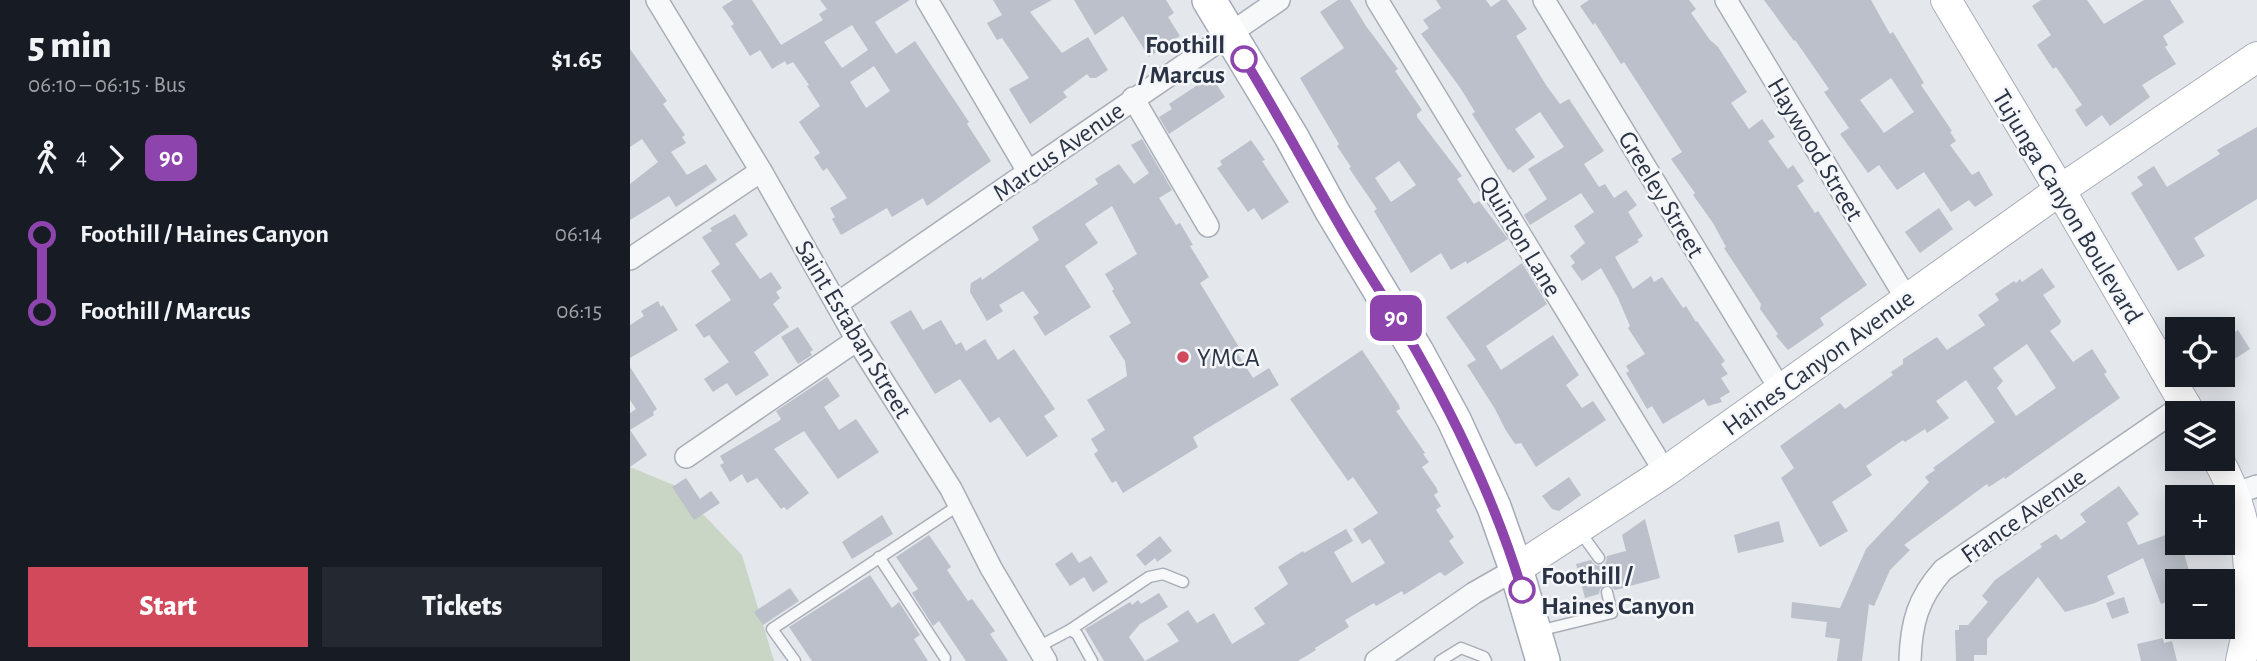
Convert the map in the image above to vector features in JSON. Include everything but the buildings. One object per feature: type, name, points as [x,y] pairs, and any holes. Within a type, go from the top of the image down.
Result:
[{"type":"main road","points":[[1209,0],[1291,136],[1352,247],[1417,352],[1454,420],[1494,507],[1539,646]]},
{"type":"street","name":"Saint Estaban Street","points":[[657,0],[761,171],[857,340],[959,505],[991,568],[1042,654]]},
{"type":"street","points":[[927,0],[1029,173]]},
{"type":"street","name":"Marcus Avenue","points":[[838,303],[1279,0]]},
{"type":"street","name":"Quinton Lane","points":[[1377,0],[1665,472]]},
{"type":"street","name":"Greeley Street","points":[[1544,0],[1780,389]]},
{"type":"street","name":"Haywood Street","points":[[1726,0],[1906,298]]},
{"type":"street","name":"Tujunga Canyon Boulevard","points":[[1946,0],[2183,401]]},
{"type":"street","name":"Haines Canyon Avenue","points":[[1376,661],[1474,593],[1516,569],[1665,472],[2060,190],[2257,57]]},
{"type":"street","points":[[1133,98],[1208,226]]},
{"type":"street","points":[[630,259],[761,171]]},
{"type":"street","points":[[686,457],[857,340]]},
{"type":"street","name":"France Avenue","points":[[1910,661],[1911,636],[1917,613],[1926,589],[1943,570],[2165,423]]},
{"type":"street","points":[[2228,471],[2245,490],[2245,526],[2253,589],[2248,653]]},
{"type":"lane","points":[[795,661],[772,629],[959,505]]},
{"type":"lane","points":[[1578,528],[1599,558]]},
{"type":"lane","points":[[879,557],[944,658]]},
{"type":"lane","points":[[1042,654],[1070,630],[1149,577],[1163,573],[1183,582]]},
{"type":"lane","points":[[1539,646],[1612,613],[1607,592]]},
{"type":"lane","points":[[1070,630],[1077,634],[1092,661]]},
{"type":"lane","points":[[1440,661],[1461,648],[1484,657],[1486,661]]},
{"type":"green space","points":[[630,467],[676,486],[742,555],[774,661],[630,661]]},
{"type":"bus line","name":"90","points":[[1244,59],[1291,136],[1352,247],[1417,352],[1454,420],[1494,507],[1522,590]]},
{"type":"place","name":"Foothill / Marcus","points":[[1244,59]]},
{"type":"place","name":"YMCA","points":[[1183,357]]},
{"type":"place","name":"Foothill / Haines Canyon","points":[[1522,590]]}]
